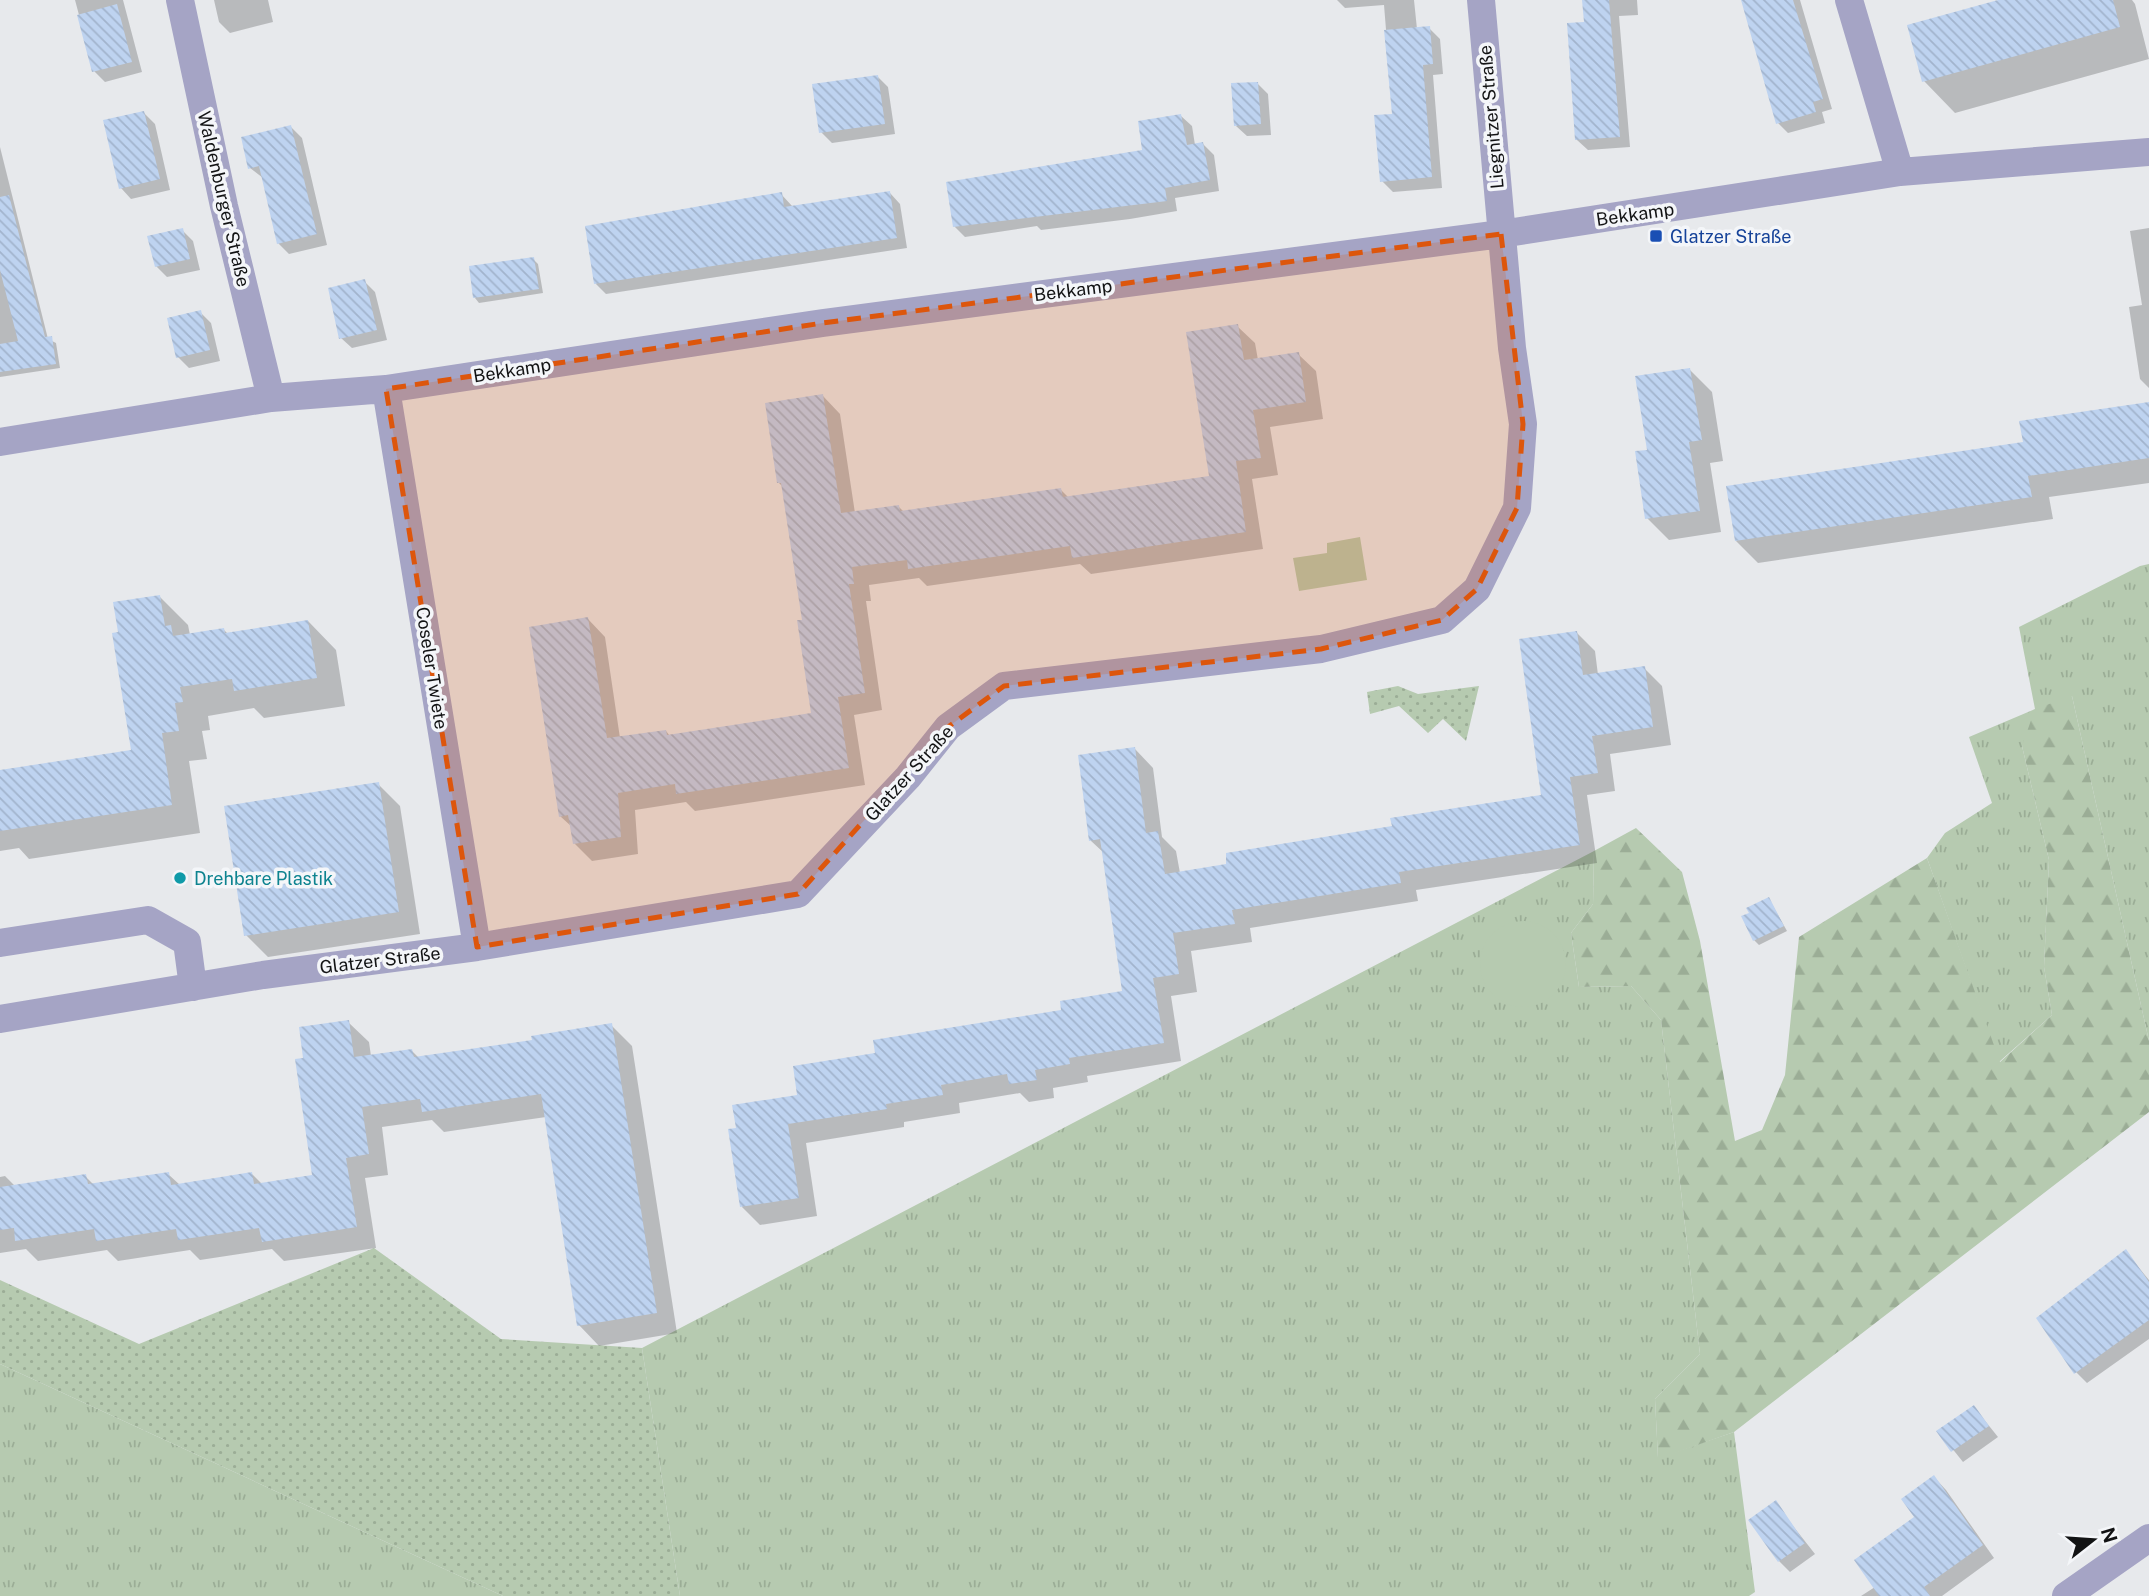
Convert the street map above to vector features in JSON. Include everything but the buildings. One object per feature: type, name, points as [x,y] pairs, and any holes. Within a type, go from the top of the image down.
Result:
[{"type":"street","name":"Waldenburger Straße","points":[[180,0],[224,206],[271,398]]},
{"type":"street","name":"Liegnitzer Straße","points":[[1481,0],[1501,233]]},
{"type":"street","points":[[1849,0],[1900,173]]},
{"type":"street","name":"Bekkamp","points":[[0,442],[271,398],[386,388],[823,323],[1501,233],[1900,173],[2149,152]]},
{"type":"street","name":"Glatzer Straße","points":[[0,1019],[263,975],[477,947],[798,894],[908,777],[948,727],[1004,686],[1321,649],[1442,620],[1476,589],[1517,508],[1523,424],[1501,233]]},
{"type":"street","name":"Coseler Twiete","points":[[386,388],[477,947]]},
{"type":"street","points":[[0,943],[148,920],[187,942],[193,987]]},
{"type":"street","points":[[2066,1596],[2149,1538]]},
{"type":"highlighted area","points":[[1501,234],[1523,424],[1517,508],[1477,589],[1442,620],[1321,649],[1004,686],[948,727],[798,894],[477,947],[386,389],[823,323]]},
{"type":"green space","points":[[1360,537],[1367,580],[1299,591],[1293,558],[1327,553],[1327,543]]},
{"type":"green space","points":[[2149,564],[2149,1041],[2072,696],[2022,746],[2049,860],[2044,967],[2052,1015],[1999,1062],[1927,858],[1945,833],[1992,803],[1969,737],[2035,709],[2019,627],[2140,566]]},
{"type":"green space","points":[[1398,686],[1418,694],[1479,686],[1466,741],[1443,719],[1428,733],[1399,706],[1370,714],[1367,692]]},
{"type":"green space","points":[[2072,696],[2149,1041],[2149,1112],[1734,1432],[1658,1459],[1655,1399],[1700,1354],[1661,1020],[1631,986],[1579,987],[1571,933],[1593,904],[1594,851],[1636,828],[1682,872],[1700,941],[1735,1141],[1762,1130],[1785,1075],[1799,937],[1927,858],[2000,1062],[2052,1015],[2044,967],[2049,860],[2022,746],[2035,709]]},
{"type":"green space","points":[[1594,851],[1593,904],[1571,933],[1579,987],[1631,986],[1661,1020],[1700,1354],[1655,1399],[1658,1458],[1734,1432],[1755,1592],[1749,1596],[680,1596],[642,1348]]},
{"type":"green space","points":[[1523,921],[1540,924],[1559,940],[1566,964],[1563,981],[1547,1000],[1523,1007],[1506,1004],[1487,988],[1480,964],[1483,947],[1499,928]]},
{"type":"green space","points":[[374,1248],[501,1339],[642,1348],[680,1596],[503,1596],[0,1364],[0,1280],[139,1344]]},
{"type":"green space","points":[[0,1364],[503,1596],[0,1596]]},
{"type":"place","name":"Glatzer Straße","points":[[1656,236]]},
{"type":"place","name":"Drehbare Plastik","points":[[180,878]]}]
